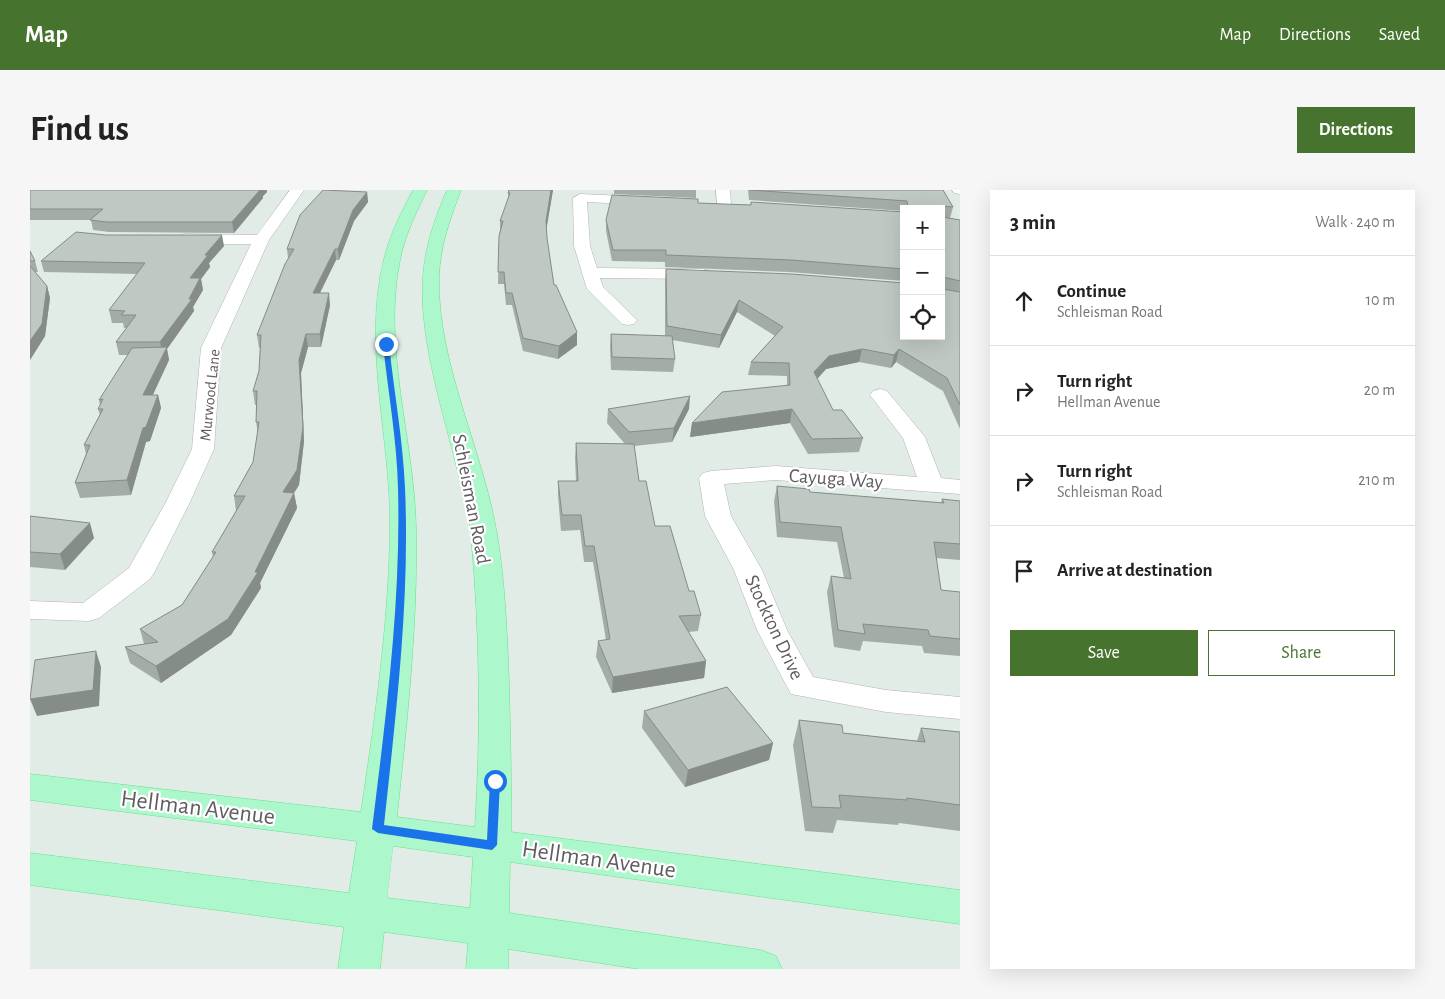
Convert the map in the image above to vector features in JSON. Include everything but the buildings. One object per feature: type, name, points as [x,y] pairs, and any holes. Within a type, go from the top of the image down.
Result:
[{"type":"main road","points":[[359,969],[378,829],[397,657],[402,534],[402,486],[386,344],[385,315],[391,263],[408,210],[420,190]]},
{"type":"main road","name":"Schleisman Road","points":[[454,190],[439,226],[434,252],[432,314],[438,350],[484,534],[492,634],[495,781],[487,969]]},
{"type":"main road","name":"Hellman Avenue","points":[[30,787],[378,829],[960,907]]},
{"type":"main road","points":[[30,869],[488,928],[761,969]]},
{"type":"street","name":"Murwood Lane","points":[[30,610],[89,612],[140,573],[177,504],[203,449],[211,348],[261,240],[297,190]]},
{"type":"street","points":[[628,320],[595,289],[582,246],[580,198],[666,202]]},
{"type":"street","points":[[166,239],[261,240]]},
{"type":"street","points":[[590,273],[656,272],[723,275]]},
{"type":"street","points":[[880,395],[914,437],[932,484]]},
{"type":"street","name":"Cayuga Way","points":[[711,478],[776,473],[960,487]]},
{"type":"street","name":"Stockton Drive","points":[[711,478],[718,516],[748,570],[772,630],[802,686],[886,701],[960,708]]},
{"type":"route","points":[[386,344],[402,486],[402,534],[397,657],[378,829],[492,845],[495,781]]}]
